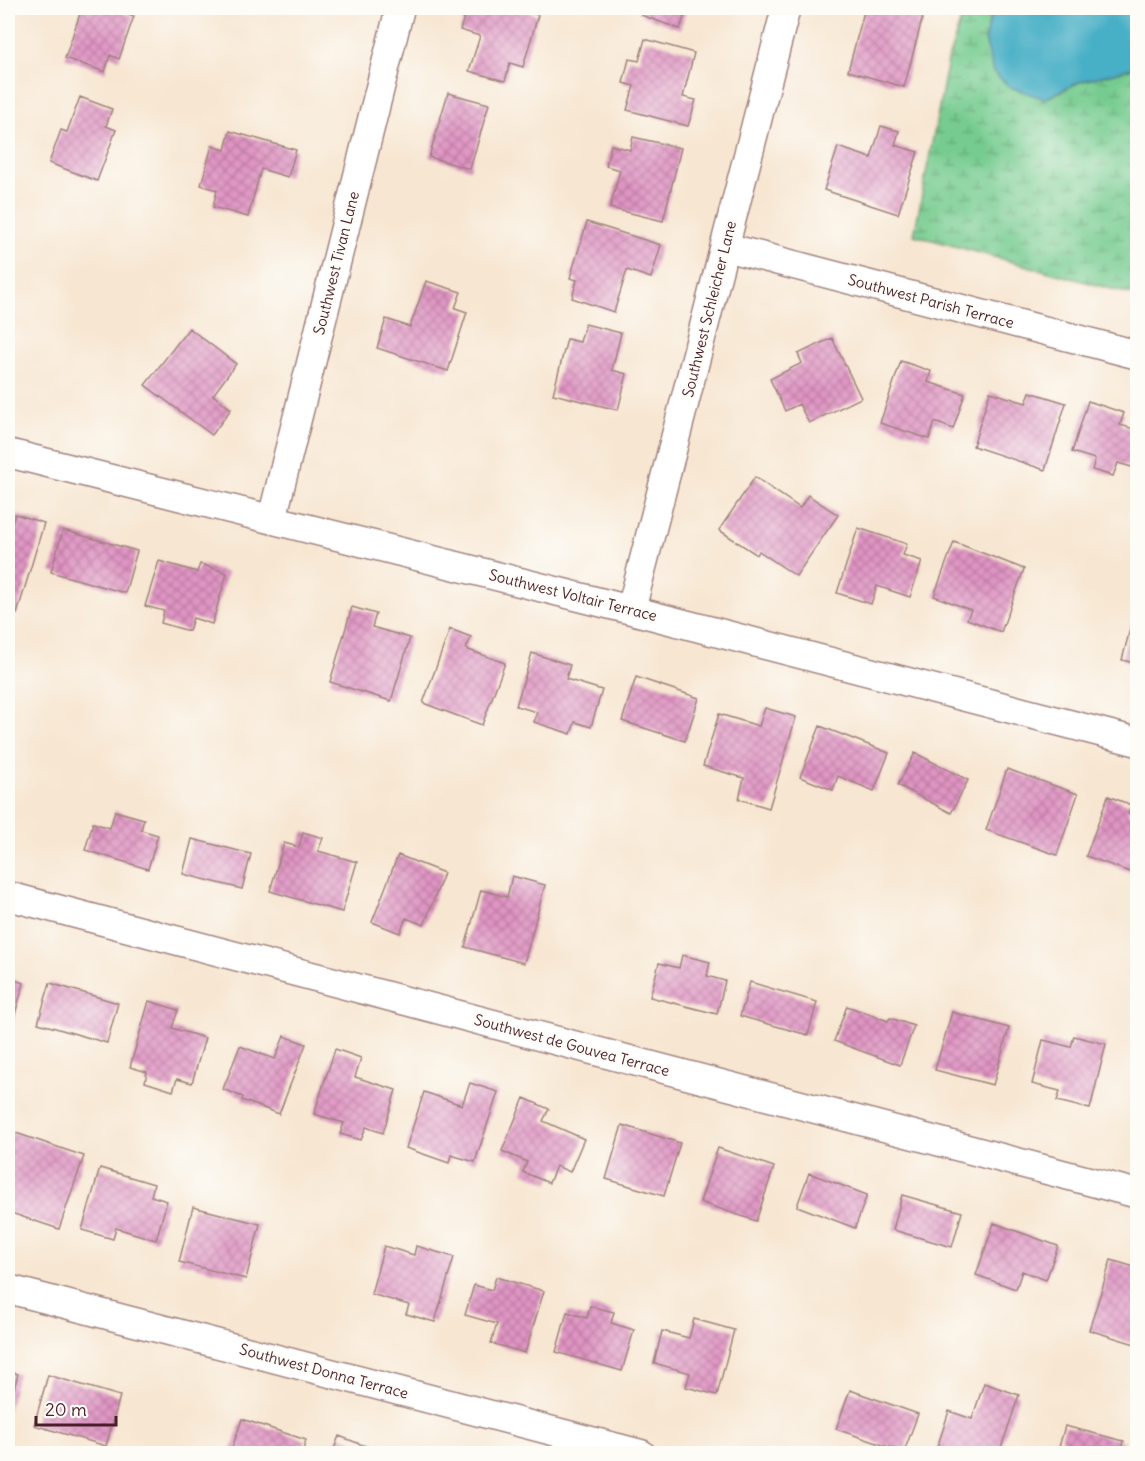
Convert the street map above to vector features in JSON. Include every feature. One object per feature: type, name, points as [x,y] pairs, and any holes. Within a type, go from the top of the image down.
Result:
[{"type":"street","name":"Southwest Tivan Lane","points":[[272,519],[400,8]]},
{"type":"street","name":"Southwest Schleicher Lane","points":[[631,610],[786,8]]},
{"type":"street","name":"Southwest Parish Terrace","points":[[725,246],[1137,355]]},
{"type":"street","name":"Southwest Voltair Terrace","points":[[8,453],[631,610],[1137,742]]},
{"type":"street","name":"Southwest de Gouvea Terrace","points":[[8,896],[1137,1194]]},
{"type":"street","name":"Southwest Donna Terrace","points":[[8,1288],[641,1454]]},
{"type":"green space","points":[[965,8],[993,8],[985,38],[993,71],[1045,99],[1079,82],[1137,67],[1137,296],[914,235],[949,56]]},
{"type":"water","points":[[993,8],[1137,8],[1137,67],[1079,82],[1045,99],[1010,87],[993,72],[985,38]]},
{"type":"building","points":[[82,8],[109,8],[134,16],[119,59],[110,55],[105,72],[65,58]]},
{"type":"building","points":[[467,8],[514,8],[538,15],[523,67],[510,63],[505,81],[469,71],[480,36],[460,30]]},
{"type":"building","points":[[643,8],[687,8],[680,29],[641,15]]},
{"type":"building","points":[[865,8],[890,8],[923,16],[904,87],[848,71]]},
{"type":"building","points":[[645,39],[694,53],[683,97],[696,100],[688,126],[627,110],[634,86],[623,83],[629,59],[639,61]]},
{"type":"building","points":[[448,93],[489,104],[470,169],[429,157]]},
{"type":"building","points":[[80,97],[112,109],[106,126],[116,130],[97,181],[49,163],[61,130],[67,132]]},
{"type":"building","points":[[881,126],[899,131],[895,145],[918,152],[898,214],[824,190],[838,147],[871,158]]},
{"type":"building","points":[[230,131],[296,150],[288,177],[261,169],[248,217],[213,207],[217,190],[201,185],[212,146],[225,150]]},
{"type":"building","points":[[633,137],[681,148],[663,221],[610,208],[620,170],[606,166],[611,145],[630,150]]},
{"type":"building","points":[[587,222],[661,245],[651,278],[627,270],[614,312],[572,298],[577,280],[570,278]]},
{"type":"building","points":[[426,281],[461,292],[455,308],[467,312],[448,371],[377,348],[386,319],[410,327]]},
{"type":"building","points":[[585,324],[621,333],[612,370],[627,374],[618,410],[553,394],[567,339],[580,342]]},
{"type":"building","points":[[189,328],[236,364],[213,395],[231,409],[212,435],[145,385]]},
{"type":"building","points":[[832,338],[861,398],[809,423],[799,404],[785,411],[770,379],[802,363],[798,354]]},
{"type":"building","points":[[901,361],[931,371],[928,382],[965,394],[953,429],[935,422],[929,439],[880,423]]},
{"type":"building","points":[[990,392],[1026,403],[1030,392],[1066,403],[1045,470],[973,446]]},
{"type":"building","points":[[1088,401],[1124,413],[1120,425],[1138,430],[1138,469],[1118,463],[1113,476],[1092,470],[1095,459],[1072,452]]},
{"type":"building","points":[[755,477],[800,508],[808,495],[838,515],[796,576],[759,551],[757,555],[719,530]]},
{"type":"building","points":[[15,514],[44,523],[17,614],[8,611],[8,535]]},
{"type":"building","points":[[858,528],[907,544],[903,555],[922,561],[910,597],[877,586],[871,604],[837,593]]},
{"type":"building","points":[[63,530],[137,551],[125,593],[51,572]]},
{"type":"building","points":[[954,542],[1024,569],[1001,632],[967,619],[971,610],[934,596]]},
{"type":"building","points":[[159,561],[197,572],[200,564],[227,573],[212,624],[193,618],[189,631],[161,623],[164,611],[145,606]]},
{"type":"building","points":[[1138,602],[1138,664],[1122,660]]},
{"type":"building","points":[[352,607],[376,614],[372,627],[410,638],[391,701],[330,682]]},
{"type":"building","points":[[450,629],[471,637],[466,649],[505,663],[482,725],[423,703]]},
{"type":"building","points":[[532,653],[570,665],[566,679],[602,690],[591,727],[575,722],[571,734],[534,722],[537,712],[516,706]]},
{"type":"building","points":[[636,677],[699,698],[685,741],[622,721]]},
{"type":"building","points":[[765,708],[796,717],[769,808],[739,799],[744,778],[703,766],[719,714],[759,726]]},
{"type":"building","points":[[820,726],[889,753],[874,791],[838,776],[833,790],[800,777]]},
{"type":"building","points":[[915,753],[968,780],[951,813],[898,785]]},
{"type":"building","points":[[1007,769],[1078,794],[1057,855],[986,830]]},
{"type":"building","points":[[1108,796],[1131,805],[1128,814],[1138,818],[1138,875],[1086,856]]},
{"type":"building","points":[[115,811],[144,819],[141,830],[158,835],[148,869],[85,850],[93,823],[110,828]]},
{"type":"building","points":[[303,832],[323,838],[318,851],[357,862],[342,912],[270,891],[284,843],[299,847]]},
{"type":"building","points":[[192,839],[251,854],[242,889],[183,874]]},
{"type":"building","points":[[398,855],[444,873],[424,925],[406,918],[400,933],[372,922]]},
{"type":"building","points":[[512,876],[545,885],[524,963],[465,947],[481,890],[507,897]]},
{"type":"building","points":[[682,955],[710,962],[707,976],[725,981],[717,1014],[650,997],[659,963],[679,968]]},
{"type":"building","points":[[8,978],[24,983],[13,1021],[8,1019]]},
{"type":"building","points":[[750,982],[817,1002],[808,1035],[740,1016]]},
{"type":"building","points":[[50,983],[118,1003],[107,1043],[38,1023]]},
{"type":"building","points":[[149,1001],[178,1010],[172,1028],[205,1038],[192,1083],[177,1079],[173,1091],[145,1082],[147,1072],[130,1067]]},
{"type":"building","points":[[847,1006],[888,1021],[890,1018],[914,1026],[900,1065],[834,1041]]},
{"type":"building","points":[[952,1012],[1009,1028],[993,1085],[935,1070]]},
{"type":"building","points":[[284,1036],[306,1044],[279,1114],[242,1100],[243,1097],[223,1089],[240,1046],[275,1059]]},
{"type":"building","points":[[1074,1036],[1106,1044],[1090,1109],[1057,1101],[1060,1091],[1032,1084],[1043,1040],[1071,1047]]},
{"type":"building","points":[[335,1049],[361,1058],[355,1077],[396,1090],[383,1133],[366,1127],[361,1140],[340,1134],[344,1123],[314,1114]]},
{"type":"building","points":[[470,1083],[498,1092],[475,1162],[451,1155],[449,1163],[406,1148],[424,1092],[462,1105]]},
{"type":"building","points":[[524,1098],[549,1109],[543,1121],[584,1139],[570,1172],[556,1166],[549,1183],[523,1172],[527,1162],[502,1151]]},
{"type":"building","points":[[622,1125],[680,1143],[664,1196],[606,1179]]},
{"type":"building","points":[[10,1131],[84,1156],[59,1229],[8,1212],[8,1138]]},
{"type":"building","points":[[718,1148],[774,1167],[756,1221],[700,1202]]},
{"type":"building","points":[[100,1168],[154,1184],[151,1196],[167,1201],[156,1240],[116,1228],[113,1239],[82,1230]]},
{"type":"building","points":[[809,1173],[867,1195],[855,1228],[797,1206]]},
{"type":"building","points":[[902,1195],[962,1212],[952,1247],[893,1230]]},
{"type":"building","points":[[193,1207],[260,1224],[246,1279],[179,1262]]},
{"type":"building","points":[[994,1223],[1058,1246],[1046,1280],[1022,1271],[1016,1289],[976,1275]]},
{"type":"building","points":[[384,1246],[414,1255],[416,1246],[454,1257],[435,1322],[406,1314],[409,1305],[371,1294]]},
{"type":"building","points":[[1111,1260],[1138,1268],[1138,1345],[1089,1330]]},
{"type":"building","points":[[496,1277],[544,1291],[525,1353],[491,1343],[497,1324],[465,1315],[474,1285],[492,1290]]},
{"type":"building","points":[[590,1306],[614,1312],[611,1323],[634,1330],[622,1371],[556,1352],[567,1312],[587,1318]]},
{"type":"building","points":[[694,1319],[734,1330],[717,1395],[686,1387],[690,1373],[654,1363],[662,1331],[689,1338]]},
{"type":"building","points":[[8,1371],[18,1374],[8,1411]]},
{"type":"building","points":[[48,1375],[120,1396],[106,1446],[34,1425]]},
{"type":"building","points":[[984,1383],[1019,1395],[999,1454],[935,1454],[949,1411],[972,1419]]},
{"type":"building","points":[[850,1390],[918,1414],[904,1452],[836,1429]]},
{"type":"building","points":[[242,1419],[306,1440],[302,1454],[230,1454]]},
{"type":"building","points":[[1065,1426],[1124,1441],[1121,1454],[1057,1454]]},
{"type":"building","points":[[339,1436],[384,1453],[384,1454],[332,1454]]}]
